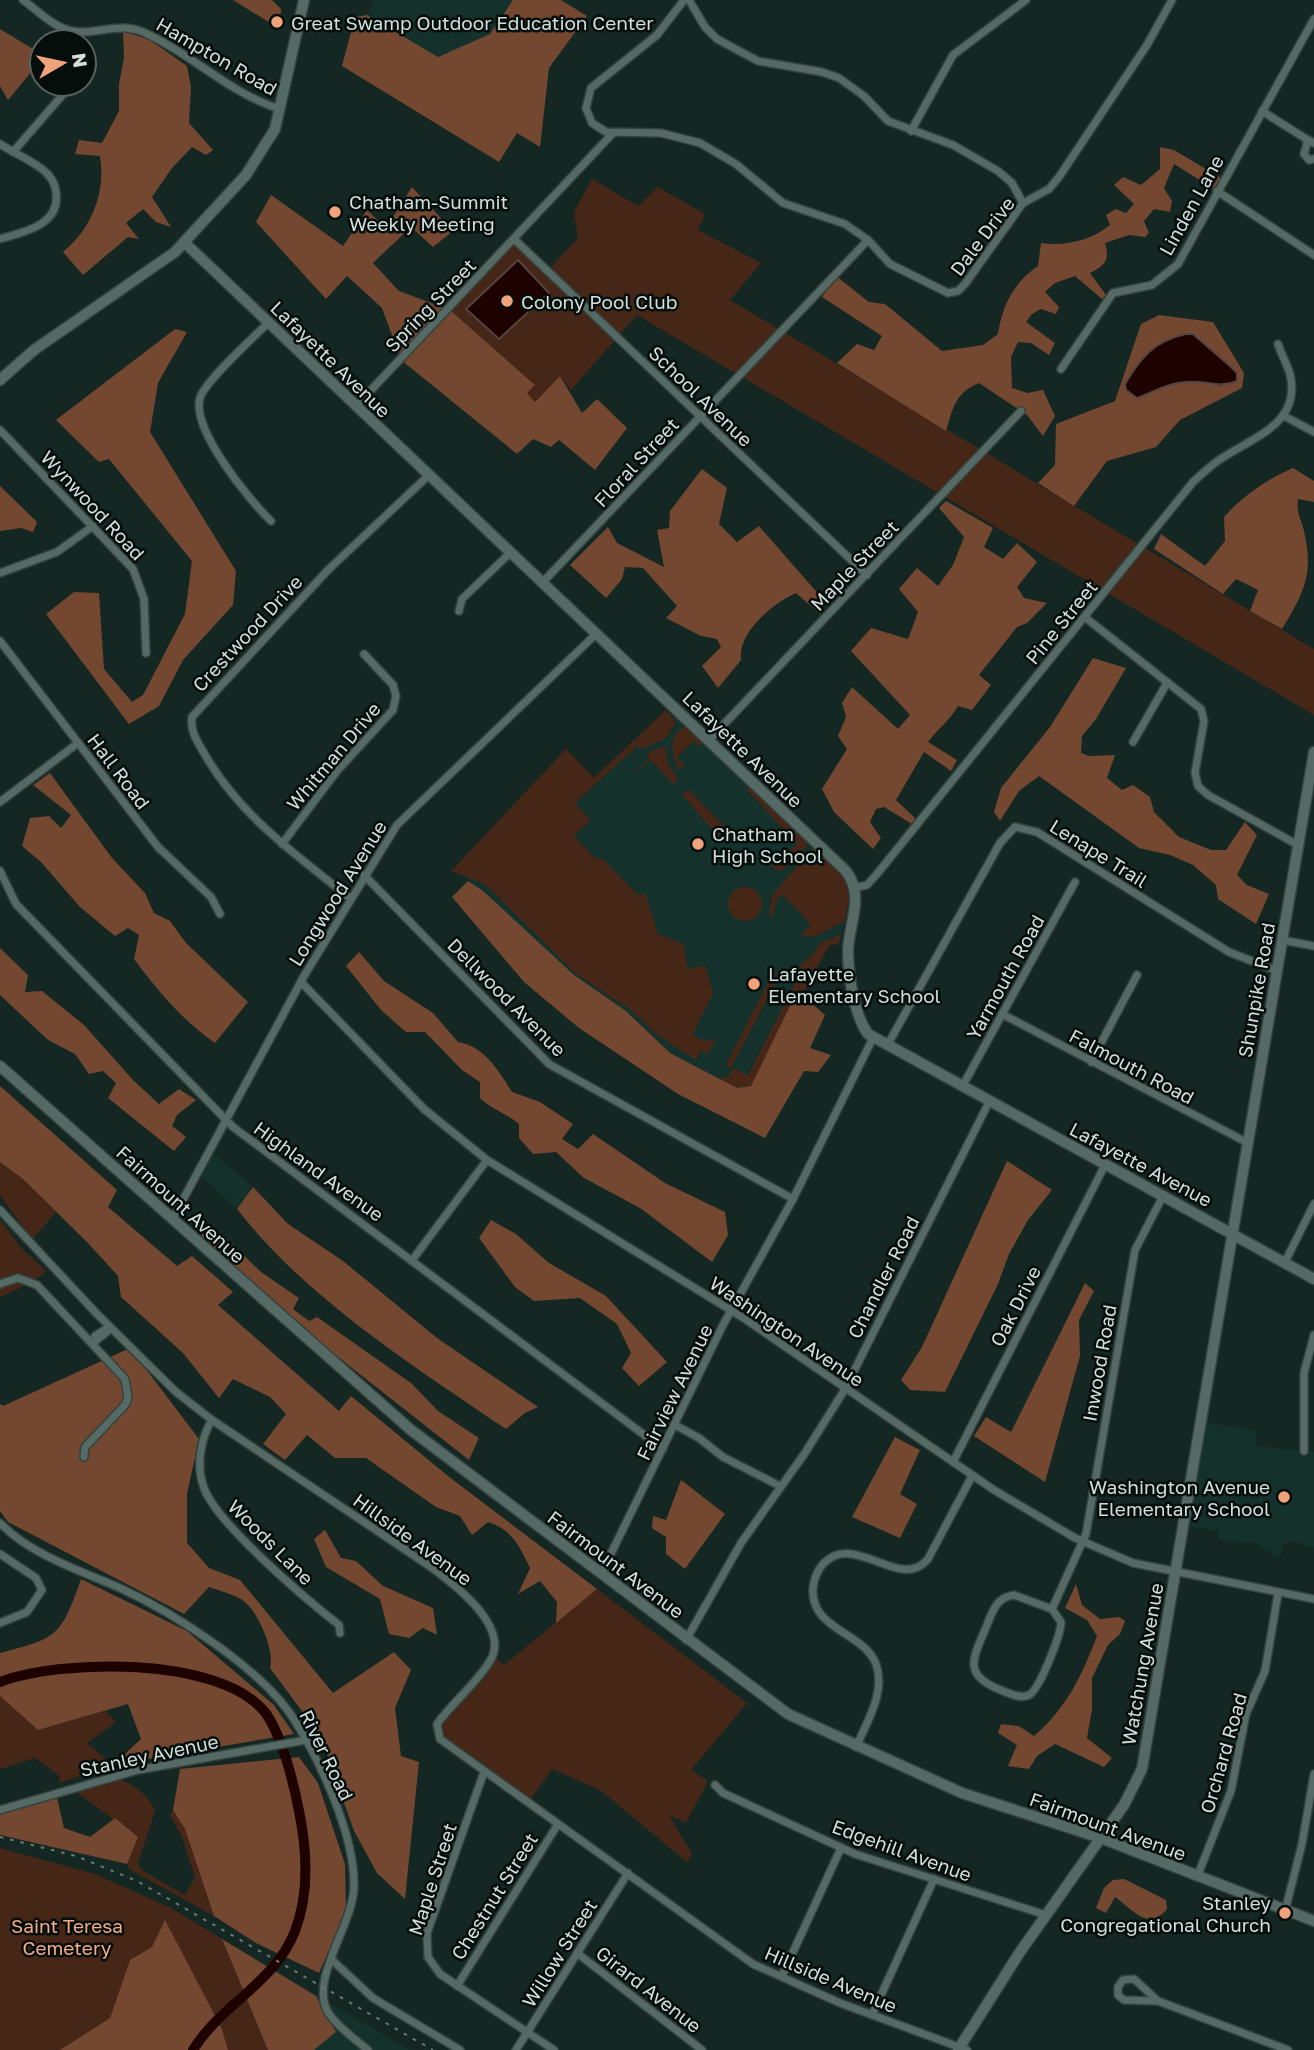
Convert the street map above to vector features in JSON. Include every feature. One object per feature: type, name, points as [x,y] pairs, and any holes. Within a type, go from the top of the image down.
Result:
[{"type":"main road","points":[[0,380],[43,343],[185,243],[260,157],[273,134],[304,0]]},
{"type":"main road","name":"Lafayette Avenue","points":[[185,243],[510,553],[710,739],[846,871],[854,888]]},
{"type":"main road","name":"Shunpike Road","points":[[1233,1234],[1298,845],[1311,789],[1314,752]]},
{"type":"main road","points":[[854,888],[855,909],[849,940],[849,965],[861,1020],[873,1038]]},
{"type":"main road","name":"Lafayette Avenue","points":[[873,1038],[1314,1279]]},
{"type":"main road","name":"Fairmount Avenue","points":[[0,1066],[411,1430],[686,1640],[788,1714],[962,1793],[1101,1838],[1314,1921]]},
{"type":"main road","name":"Watchung Avenue","points":[[962,2049],[1046,1915],[1134,1790],[1142,1769],[1233,1234]]},
{"type":"street","points":[[23,0],[54,23],[66,28]]},
{"type":"street","points":[[670,0],[684,2],[717,39],[758,61],[822,72],[839,78],[864,96],[888,121],[953,145],[998,171],[1012,183],[1023,203]]},
{"type":"street","points":[[911,131],[953,55],[1026,0]]},
{"type":"street","name":"Dale Drive","points":[[613,133],[661,133],[700,143],[736,164],[783,203],[845,224],[867,240],[890,264],[935,288],[952,293],[965,284],[1023,203],[1049,189],[1059,177],[1147,45],[1172,0]]},
{"type":"street","points":[[613,133],[598,128],[590,119],[586,108],[588,94],[593,86],[657,35],[684,2]]},
{"type":"street","name":"Linden Lane","points":[[1061,369],[1113,293],[1152,285],[1178,264],[1314,19]]},
{"type":"street","name":"Hampton Road","points":[[98,30],[124,27],[139,30],[268,106],[280,109]]},
{"type":"street","points":[[13,152],[60,98]]},
{"type":"street","points":[[1262,111],[1311,141],[1304,154],[1309,160],[1314,159]]},
{"type":"street","name":"Spring Street","points":[[356,406],[613,133]]},
{"type":"street","points":[[0,144],[45,171],[54,183],[57,197],[53,211],[46,221],[0,239]]},
{"type":"street","points":[[1217,191],[1314,255]]},
{"type":"street","name":"School Avenue","points":[[514,239],[867,575]]},
{"type":"street","name":"Floral Street","points":[[542,583],[867,240]]},
{"type":"street","points":[[268,323],[207,386],[199,401],[201,420],[234,480],[271,521]]},
{"type":"street","points":[[1278,344],[1291,383],[1290,401],[1284,416],[1314,432]]},
{"type":"street","name":"Maple Street","points":[[710,739],[1021,411]]},
{"type":"street","name":"Pine Street","points":[[854,888],[871,881],[1086,618],[1193,482],[1222,457],[1268,432],[1284,416]]},
{"type":"street","name":"Wynwood Road","points":[[0,430],[128,562],[141,584],[146,653]]},
{"type":"street","name":"Crestwood Drive","points":[[350,898],[267,832],[220,780],[193,734],[192,717],[328,570],[429,475]]},
{"type":"street","points":[[0,573],[57,552],[93,526]]},
{"type":"street","points":[[459,611],[461,600],[510,553]]},
{"type":"street","points":[[1086,618],[1197,706],[1203,714],[1195,773],[1203,792],[1298,845]]},
{"type":"street","name":"Longwood Avenue","points":[[172,1220],[301,982],[364,875],[402,819],[596,634]]},
{"type":"street","name":"Hall Road","points":[[0,641],[158,847],[211,897],[220,914]]},
{"type":"street","name":"Whitman Drive","points":[[282,844],[337,771],[393,710],[396,696],[393,685],[364,654]]},
{"type":"street","points":[[1133,742],[1167,683]]},
{"type":"street","points":[[0,802],[78,743]]},
{"type":"street","name":"Lenape Trail","points":[[887,1047],[1000,844],[1015,827],[1037,832],[1228,952],[1277,971]]},
{"type":"street","name":"Highland Avenue","points":[[0,871],[16,904],[227,1120],[663,1449]]},
{"type":"street","name":"Dellwood Avenue","points":[[364,875],[549,1064],[793,1199]]},
{"type":"street","name":"Yarmouth Road","points":[[962,1087],[1075,882]]},
{"type":"street","points":[[1282,940],[1314,946]]},
{"type":"street","points":[[1091,1062],[1137,975]]},
{"type":"street","name":"Washington Avenue","points":[[301,982],[424,1109],[487,1160],[732,1312],[972,1476],[1083,1542],[1133,1563],[1175,1574],[1314,1599]]},
{"type":"street","name":"Falmouth Road","points":[[1002,1014],[1248,1143]]},
{"type":"street","name":"Fairview Avenue","points":[[601,1574],[873,1038]]},
{"type":"street","name":"Chandler Road","points":[[686,1640],[710,1594],[845,1389],[989,1102]]},
{"type":"street","points":[[413,1259],[487,1160]]},
{"type":"street","name":"Oak Drive","points":[[953,1462],[1105,1165]]},
{"type":"street","name":"Inwood Road","points":[[1052,1609],[1083,1542],[1135,1250],[1163,1196]]},
{"type":"street","points":[[1284,1262],[1314,1204]]},
{"type":"street","name":"Hillside Avenue","points":[[0,1210],[108,1327],[176,1392],[212,1420],[431,1567],[461,1590],[481,1612],[495,1640],[493,1656],[436,1727],[440,1739],[746,1959],[872,2015],[962,2049]]},
{"type":"street","points":[[0,1284],[18,1278],[37,1285],[94,1342],[125,1379],[128,1398],[117,1415],[85,1447],[84,1457]]},
{"type":"street","points":[[94,1342],[95,1336],[104,1327],[108,1327]]},
{"type":"street","points":[[1304,1451],[1305,1363],[1314,1335]]},
{"type":"street","points":[[1305,1410],[1314,1412]]},
{"type":"street","name":"Woods Lane","points":[[212,1420],[204,1432],[201,1458],[201,1477],[207,1496],[287,1583],[340,1625],[340,1633]]},
{"type":"street","points":[[675,1425],[699,1438],[723,1457],[780,1486]]},
{"type":"street","points":[[856,1746],[876,1700],[879,1683],[876,1665],[868,1653],[821,1616],[813,1594],[815,1578],[826,1561],[849,1553],[899,1569],[920,1566],[928,1559],[972,1476]]},
{"type":"street","name":"River Road","points":[[0,1522],[37,1550],[131,1593],[190,1627],[275,1694],[306,1740],[338,1814],[354,1870],[354,1898],[350,1917],[323,1988],[326,2007],[335,2021],[368,2050]]},
{"type":"street","points":[[0,1554],[36,1578],[42,1590],[27,1612],[0,1623]]},
{"type":"street","name":"Orchard Road","points":[[1197,1877],[1231,1791],[1246,1714],[1265,1671],[1278,1594]]},
{"type":"street","points":[[1019,1596],[1052,1609],[1060,1617],[1061,1627],[1031,1694],[1016,1696],[978,1679],[974,1659],[994,1608],[1001,1599],[1019,1596]]},
{"type":"street","name":"Stanley Avenue","points":[[0,1810],[138,1770],[306,1740]]},
{"type":"street","name":"Maple Street","points":[[484,1772],[426,1941],[431,1964],[457,1986],[554,2050]]},
{"type":"street","points":[[1285,1911],[1302,1844],[1314,1774]]},
{"type":"street","name":"Edgehill Avenue","points":[[715,1785],[723,1793],[841,1848],[1046,1915]]},
{"type":"street","name":"Chestnut Street","points":[[457,1986],[558,1824]]},
{"type":"street","points":[[782,1976],[841,1848]]},
{"type":"street","name":"Willow Street","points":[[516,2050],[628,1873]]},
{"type":"street","points":[[872,2015],[934,1879]]},
{"type":"street","name":"Girard Avenue","points":[[577,1953],[702,2050]]},
{"type":"street","points":[[332,1959],[373,1997],[460,2050]]},
{"type":"street","points":[[1158,2001],[1134,1979],[1126,1979],[1118,1987],[1118,1995],[1125,2000],[1158,2001],[1288,2050]]},
{"type":"shaded area","points":[[233,0],[272,0],[281,9],[280,29]]},
{"type":"shaded area","points":[[375,0],[513,0],[490,34],[438,57],[367,15]]},
{"type":"shaded area","points":[[513,0],[561,0],[587,16],[549,68],[540,147],[517,133],[499,162],[342,66],[355,17],[367,15],[438,57],[490,34]]},
{"type":"shaded area","points":[[0,29],[28,46],[28,76],[8,100],[0,86]]},
{"type":"shaded area","points":[[123,31],[150,40],[187,66],[191,87],[189,123],[213,150],[206,155],[192,147],[172,168],[152,197],[171,227],[156,222],[143,209],[126,223],[139,239],[128,237],[83,275],[63,252],[82,232],[95,208],[101,183],[101,169],[100,156],[75,154],[79,140],[102,143],[119,111],[119,84],[124,58]]},
{"type":"shaded area","points":[[1160,147],[1174,150],[1221,178],[1214,189],[1174,164],[1164,188],[1172,201],[1170,212],[1154,209],[1144,221],[1149,233],[1145,237],[1129,235],[1105,243],[1105,262],[1090,273],[1106,295],[1102,299],[1075,276],[1055,283],[1045,292],[1059,307],[1056,314],[1041,309],[1032,314],[1026,322],[1055,343],[1049,355],[1031,343],[1018,342],[1011,357],[1012,388],[1028,393],[1043,390],[1055,416],[1043,436],[1027,415],[979,383],[960,397],[953,408],[946,431],[837,363],[857,344],[874,350],[882,336],[822,297],[836,276],[869,302],[885,304],[942,351],[983,345],[998,334],[1002,314],[1015,288],[1038,266],[1041,243],[1059,244],[1086,238],[1110,225],[1106,215],[1116,209],[1126,213],[1134,204],[1114,185],[1123,177],[1141,185],[1160,169]]},
{"type":"shaded area","points":[[412,187],[453,231],[433,247],[411,227],[373,263],[399,291],[450,310],[535,385],[527,393],[535,402],[560,376],[582,413],[597,399],[627,428],[595,470],[559,440],[551,447],[533,439],[517,454],[401,360],[382,308],[347,276],[326,299],[256,222],[271,195],[343,246],[367,210],[386,228]]},
{"type":"shaded area","name":"Colony Pool Club","points":[[518,260],[549,293],[499,339],[466,309]]},
{"type":"shaded area","points":[[1159,315],[1213,322],[1244,373],[1242,388],[1180,420],[1156,447],[1107,461],[1074,506],[1038,483],[1055,465],[1056,424],[1115,401],[1141,324]],"holes":[[[1186,334],[1200,340],[1237,373],[1220,386],[1201,382],[1182,383],[1145,395],[1125,384],[1143,359],[1157,346]]]},
{"type":"shaded area","points":[[175,329],[187,332],[158,383],[150,432],[236,571],[233,605],[183,660],[159,706],[129,724],[46,614],[74,592],[99,593],[104,669],[132,702],[143,695],[185,614],[192,561],[109,459],[99,462],[56,420]]},
{"type":"shaded area","points":[[1193,334],[1231,367],[1237,373],[1237,381],[1225,384],[1179,383],[1137,398],[1126,390],[1125,384],[1149,352],[1165,341]]},
{"type":"shaded area","points":[[1293,468],[1314,481],[1314,502],[1298,499],[1298,512],[1307,546],[1307,571],[1301,594],[1282,629],[1250,611],[1258,590],[1236,579],[1223,594],[1154,549],[1161,534],[1205,566],[1225,541],[1224,517],[1256,489]]},
{"type":"shaded area","points":[[702,469],[727,488],[719,524],[737,542],[759,526],[821,597],[821,615],[796,593],[768,611],[751,629],[741,650],[741,660],[718,688],[702,666],[721,647],[717,639],[701,636],[666,618],[677,606],[643,568],[625,567],[622,579],[606,598],[570,565],[608,527],[617,543],[664,567],[657,530],[669,528],[670,511]]},
{"type":"shaded area","points":[[0,486],[37,522],[33,532],[21,528],[0,531]]},
{"type":"shaded area","points":[[946,501],[993,528],[984,547],[1003,559],[1017,543],[1037,562],[1017,587],[1024,598],[1047,603],[1027,623],[1017,627],[979,675],[991,685],[972,710],[958,706],[928,742],[957,760],[951,771],[924,752],[896,800],[916,819],[912,824],[884,807],[876,809],[870,822],[881,838],[873,849],[834,812],[822,789],[847,749],[838,736],[846,717],[842,703],[852,687],[898,729],[910,715],[851,651],[871,628],[908,639],[918,612],[899,589],[917,568],[938,586],[953,565],[964,537],[939,508]]},
{"type":"shaded area","points":[[1093,658],[1126,668],[1096,719],[1082,736],[1081,753],[1089,756],[1115,755],[1107,778],[1122,790],[1133,785],[1150,797],[1154,812],[1179,837],[1211,850],[1226,850],[1245,822],[1257,835],[1237,875],[1247,885],[1269,894],[1256,924],[1218,899],[1216,885],[1193,865],[1170,855],[1139,848],[1039,776],[1019,791],[1000,821],[994,812],[1001,788],[1050,727]]},
{"type":"shaded area","points":[[673,712],[843,873],[851,896],[839,943],[829,946],[751,1086],[737,1088],[670,1053],[626,1011],[574,975],[456,869],[566,749],[598,782]]},
{"type":"shaded area","points":[[50,773],[112,858],[145,893],[154,913],[170,921],[186,943],[248,1002],[215,1043],[171,1004],[134,959],[139,935],[128,928],[115,936],[80,907],[41,862],[22,846],[30,818],[49,816],[61,828],[71,815],[33,785]]},
{"type":"shaded area","points":[[468,881],[482,890],[574,975],[626,1011],[670,1053],[737,1088],[751,1086],[791,1004],[801,994],[825,1015],[810,1048],[831,1055],[818,1072],[804,1071],[765,1138],[678,1094],[579,1028],[524,982],[452,897]]},
{"type":"shaded area","points":[[0,948],[28,975],[25,992],[42,991],[84,1025],[133,1080],[159,1104],[179,1089],[196,1100],[177,1115],[172,1126],[186,1137],[174,1151],[108,1098],[116,1083],[103,1071],[89,1074],[75,1054],[48,1040],[0,995]]},
{"type":"shaded area","points":[[359,952],[384,981],[433,1013],[458,1042],[483,1054],[512,1092],[540,1102],[573,1124],[562,1139],[578,1149],[593,1134],[665,1183],[725,1212],[728,1235],[712,1262],[640,1208],[584,1178],[556,1152],[533,1154],[519,1138],[519,1124],[480,1098],[480,1082],[462,1070],[425,1032],[406,1032],[381,1010],[346,966]]},
{"type":"shaded area","points":[[0,1086],[117,1190],[108,1207],[177,1266],[192,1256],[233,1292],[218,1305],[339,1411],[351,1396],[448,1476],[597,1589],[556,1623],[557,1602],[540,1581],[518,1594],[530,1568],[518,1546],[503,1529],[488,1522],[472,1535],[460,1516],[436,1507],[366,1458],[335,1458],[307,1435],[285,1460],[263,1444],[286,1414],[270,1397],[233,1379],[219,1398],[183,1353],[121,1297],[118,1276],[87,1242],[23,1179],[0,1162]]},
{"type":"shaded area","points":[[210,1151],[253,1187],[237,1209],[198,1173]]},
{"type":"shaded area","points":[[1007,1161],[1052,1190],[1028,1220],[1009,1254],[998,1284],[945,1392],[910,1390],[901,1380],[922,1347]]},
{"type":"shaded area","points":[[253,1187],[288,1224],[343,1261],[437,1338],[538,1407],[525,1413],[506,1429],[362,1329],[295,1272],[237,1209]]},
{"type":"shaded area","points":[[491,1220],[516,1234],[549,1263],[606,1296],[667,1362],[639,1386],[622,1368],[631,1353],[617,1324],[580,1298],[534,1301],[515,1287],[479,1238]]},
{"type":"shaded area","points":[[207,1227],[227,1239],[261,1272],[299,1298],[293,1309],[309,1321],[317,1317],[411,1383],[438,1411],[479,1438],[469,1460],[329,1350],[201,1236]]},
{"type":"shaded area","points":[[1085,1283],[1094,1291],[1079,1320],[1080,1356],[1045,1482],[974,1436],[986,1417],[1011,1432]]},
{"type":"shaded area","points":[[130,1348],[199,1439],[187,1494],[187,1543],[209,1568],[240,1580],[333,1693],[394,1652],[411,1670],[395,1708],[401,1756],[419,1762],[405,1899],[377,1873],[354,1831],[321,1737],[270,1668],[270,1652],[265,1633],[256,1615],[245,1602],[209,1587],[184,1614],[8,1522],[0,1511],[0,1404],[3,1406]]},
{"type":"shaded area","points":[[1201,1421],[1256,1431],[1257,1446],[1314,1452],[1314,1548],[1290,1541],[1283,1546],[1281,1555],[1276,1557],[1257,1544],[1219,1539],[1218,1531],[1183,1525]]},
{"type":"shaded area","points":[[895,1437],[920,1450],[900,1494],[917,1504],[900,1538],[852,1517]]},
{"type":"shaded area","points":[[681,1480],[725,1514],[685,1569],[666,1554],[666,1537],[652,1528],[653,1516],[666,1520]]},
{"type":"shaded area","points":[[325,1530],[341,1558],[356,1561],[383,1586],[433,1608],[437,1635],[423,1628],[409,1638],[389,1634],[380,1599],[326,1567],[314,1539]]},
{"type":"shaded area","points":[[81,1579],[187,1631],[274,1705],[294,1734],[113,1765],[141,1739],[128,1704],[38,1730],[0,1696],[0,1653],[34,1643],[55,1632],[68,1613]]},
{"type":"shaded area","points":[[1076,1584],[1082,1605],[1100,1619],[1119,1617],[1125,1621],[1120,1634],[1108,1645],[1092,1678],[1092,1709],[1087,1738],[1112,1758],[1104,1767],[1055,1744],[1037,1756],[1029,1769],[1008,1766],[1017,1745],[998,1733],[1001,1724],[1019,1726],[1034,1736],[1046,1725],[1072,1690],[1097,1636],[1087,1620],[1065,1608]]},
{"type":"shaded area","points":[[299,1757],[318,1783],[345,1864],[346,1912],[319,1973],[256,1943],[214,1916],[185,1829],[173,1810],[180,1769]]},
{"type":"shaded area","points":[[56,1793],[64,1828],[90,1837],[115,1818],[138,1837],[127,1864],[0,1835],[0,1811]]},
{"type":"shaded area","points":[[1124,1879],[1166,1900],[1167,1909],[1160,1916],[1147,1918],[1140,1916],[1115,1897],[1106,1913],[1096,1908],[1104,1888],[1113,1880]]},
{"type":"shaded area","points":[[165,1920],[222,2029],[228,2050],[60,2050],[110,2018],[130,1960],[152,1947]]},
{"type":"shaded area","points":[[222,1939],[316,1996],[336,2032],[314,2050],[268,2050]]},
{"type":"shaded area","points":[[277,1972],[410,2050],[228,2050]]},
{"type":"green space","points":[[592,179],[638,206],[658,187],[705,214],[698,230],[761,263],[730,300],[1314,649],[1314,715],[637,315],[571,390],[560,376],[535,402],[526,393],[535,385],[450,310],[514,243],[547,271],[578,238],[574,212]]},
{"type":"green space","points":[[666,710],[676,722],[666,738],[642,749],[637,746],[575,803],[590,820],[574,836],[596,859],[603,859],[638,895],[645,893],[658,934],[683,944],[688,969],[705,965],[713,993],[692,1035],[705,1041],[716,1039],[708,1054],[701,1051],[696,1060],[656,1034],[631,1010],[575,973],[485,884],[451,871],[566,749],[594,778]]},
{"type":"green space","points":[[686,726],[733,770],[732,772],[703,743],[699,746],[694,741],[677,757],[684,766],[680,770],[672,745],[676,734]]},
{"type":"green space","points":[[665,746],[668,763],[678,779],[673,784],[651,760],[635,772],[649,758],[647,753]]},
{"type":"green space","points":[[749,784],[806,838],[807,846],[783,870],[775,870],[766,860],[774,866],[797,844],[746,789]]},
{"type":"green space","points":[[677,789],[682,794],[689,790],[725,827],[718,836]]},
{"type":"green space","points":[[812,849],[816,849],[841,873],[846,880],[849,896],[845,921],[814,937],[801,935],[811,925],[782,894],[777,899],[773,916],[769,915],[772,895]]},
{"type":"green space","points":[[745,887],[757,892],[762,904],[757,916],[745,921],[733,916],[728,904],[733,892]]},
{"type":"green space","points":[[841,934],[839,943],[829,946],[751,1086],[737,1088],[719,1080],[729,1076],[733,1068],[748,1075],[799,976],[796,973],[798,968],[817,949],[818,944]]},
{"type":"green space","points":[[775,973],[777,980],[731,1068],[726,1065],[770,979],[769,975]]},
{"type":"green space","points":[[0,1162],[23,1179],[56,1212],[32,1240],[0,1195]]},
{"type":"green space","points":[[0,1220],[21,1248],[46,1271],[29,1284],[0,1297]]},
{"type":"green space","points":[[597,1589],[747,1703],[691,1770],[708,1781],[686,1823],[669,1815],[692,1854],[687,1862],[600,1790],[552,1769],[528,1803],[440,1741],[438,1723],[493,1656],[504,1665]]},
{"type":"green space","points":[[0,1696],[38,1730],[105,1711],[116,1722],[87,1743],[113,1765],[59,1783],[60,1776],[35,1758],[0,1769]]},
{"type":"green space","points":[[118,1779],[140,1791],[155,1810],[138,1864],[143,1871],[185,1895],[195,1878],[182,1837],[170,1815],[173,1810],[185,1829],[214,1916],[129,1869],[127,1864],[138,1837],[76,1792]]},
{"type":"green space","name":"Saint Teresa Cemetery","points":[[0,1848],[95,1874],[171,1908],[222,1939],[268,2050],[228,2050],[222,2029],[165,1921],[152,1947],[130,1960],[110,2018],[60,2050],[0,2050]]},
{"type":"waterway","points":[[0,1682],[27,1674],[60,1669],[137,1667],[176,1672],[212,1680],[242,1693],[264,1711],[270,1720],[286,1759],[302,1826],[306,1871],[300,1916],[286,1949],[275,1965],[218,2019],[193,2050]]},
{"type":"railway","points":[[0,1837],[76,1856],[137,1881],[433,2050]]},
{"type":"place","name":"Great Swamp Outdoor Education Center","points":[[277,22]]},
{"type":"place","name":"Chatham-Summit Weekly Meeting","points":[[335,212]]},
{"type":"place","name":"Colony Pool Club","points":[[507,301]]},
{"type":"place","name":"Chatham High School","points":[[698,844]]},
{"type":"place","name":"Lafayette Elementary School","points":[[754,984]]},
{"type":"place","name":"Washington Avenue Elementary School","points":[[1284,1497]]},
{"type":"place","name":"Stanley Congregational Church","points":[[1285,1913]]}]
